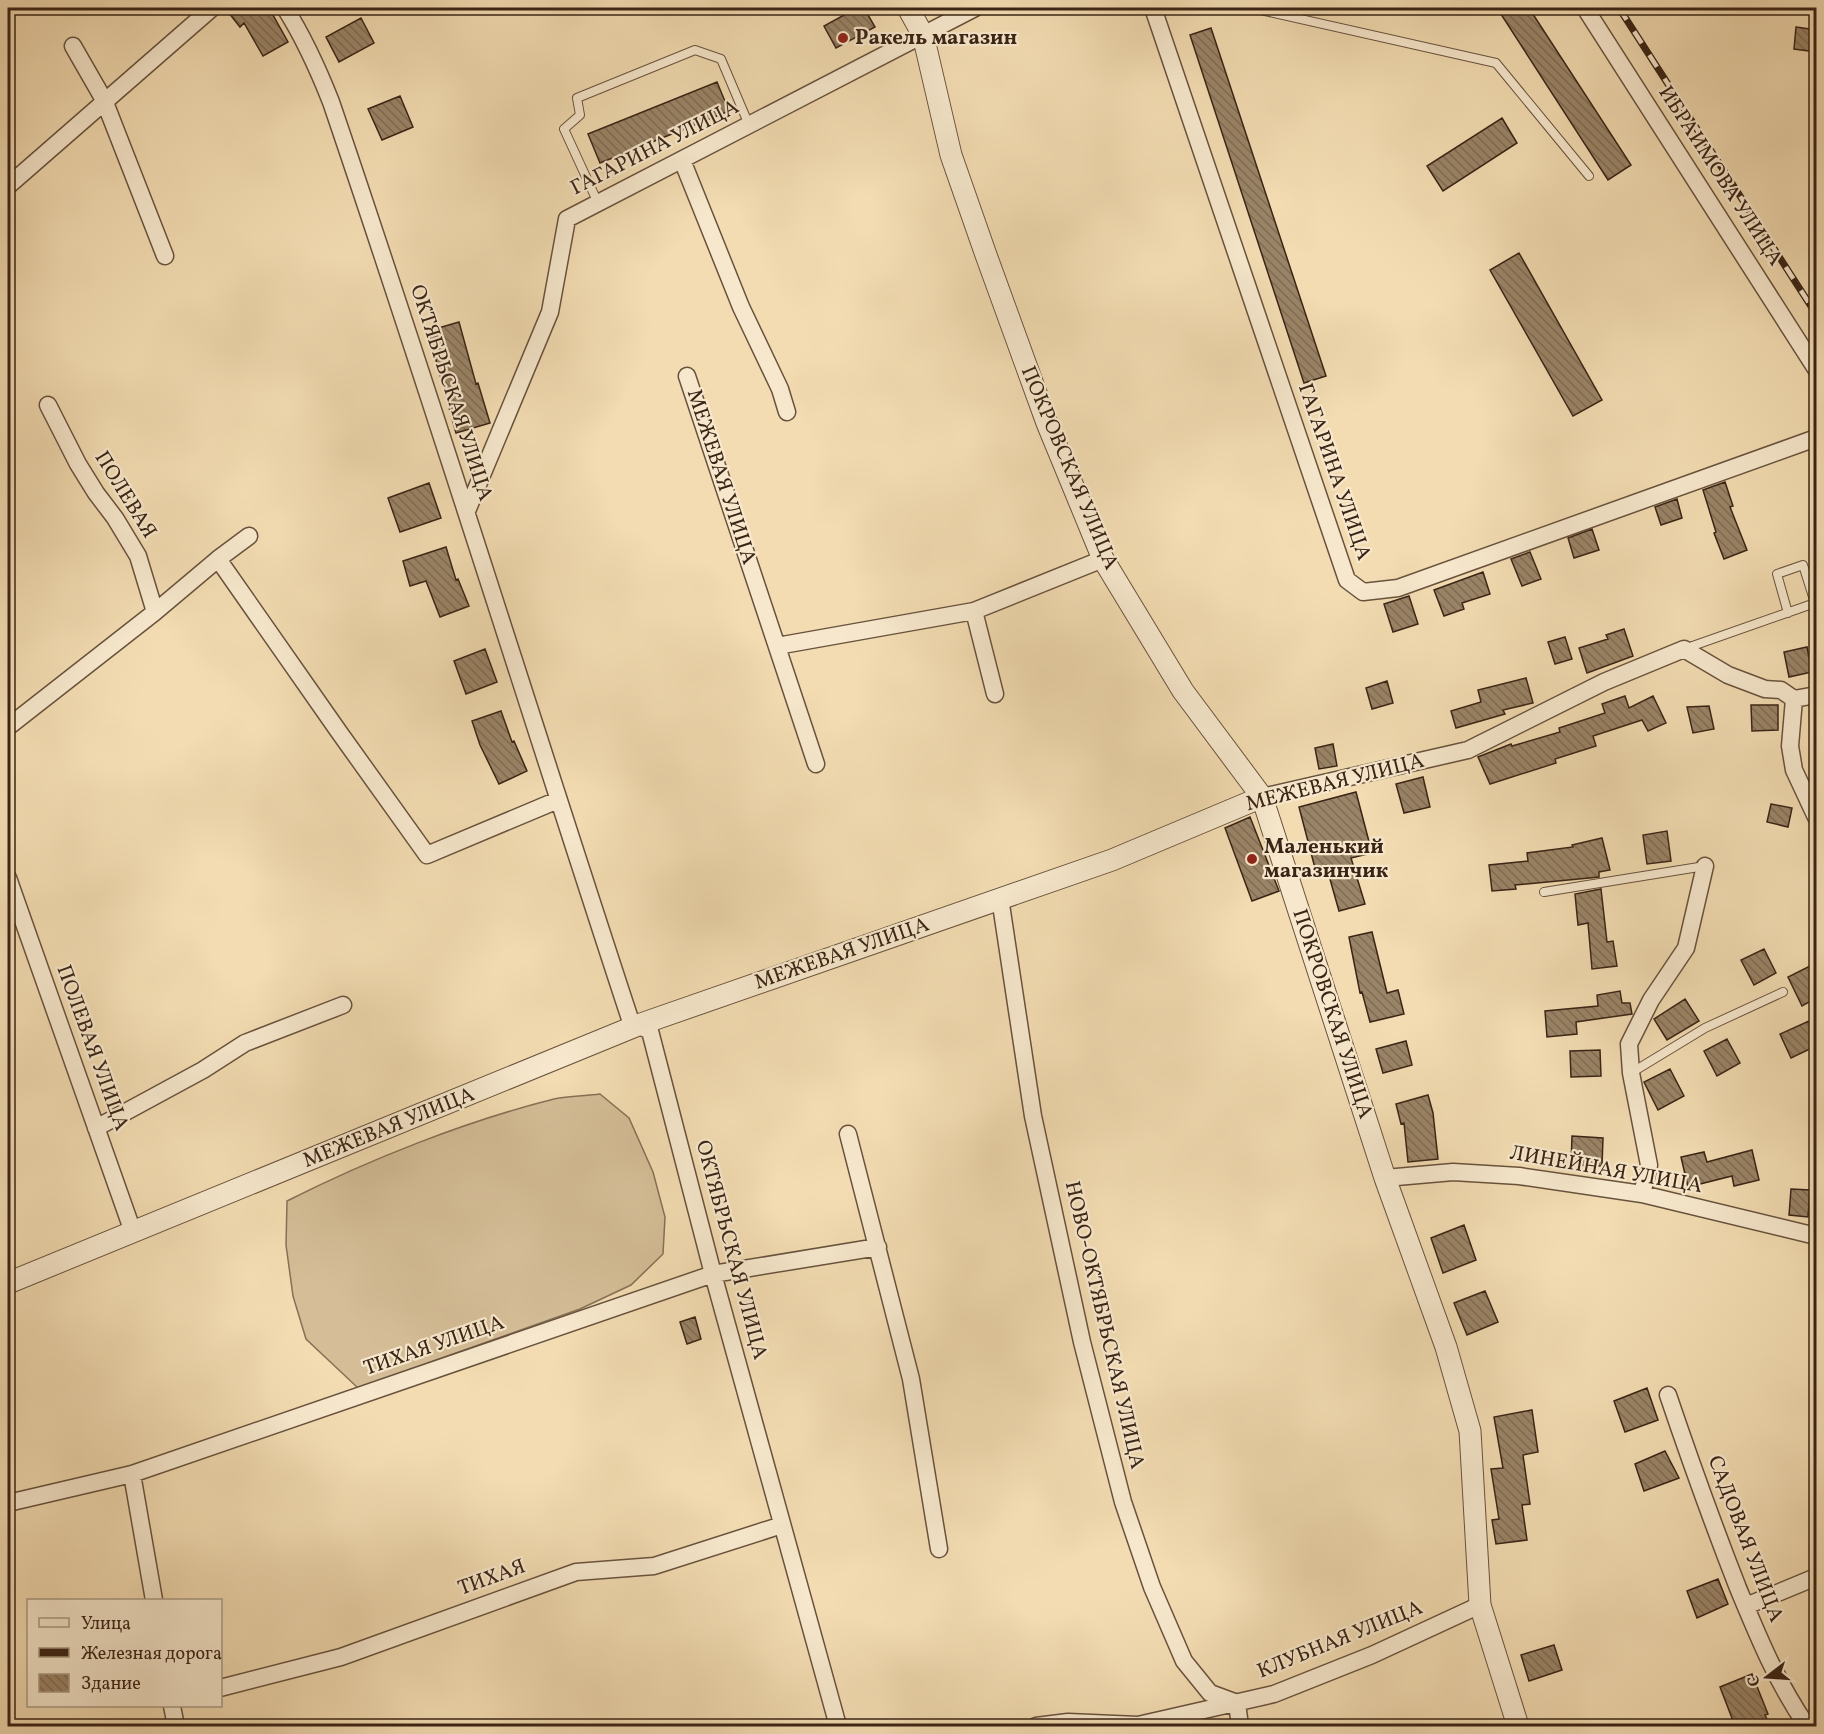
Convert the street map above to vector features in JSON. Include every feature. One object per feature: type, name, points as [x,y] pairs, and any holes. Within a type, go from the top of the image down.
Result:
[{"type":"street","points":[[8,186],[212,8]]},
{"type":"street","name":"ОКТЯБРЬСКАЯ УЛИЦА","points":[[285,8],[306,42],[331,102],[467,511],[631,1022],[650,1031],[713,1274],[838,1726]]},
{"type":"street","name":"ПОКРОВСКАЯ УЛИЦА","points":[[908,8],[923,35],[951,155],[1047,423],[1103,559],[1183,691],[1262,797],[1385,1178],[1446,1347],[1470,1431],[1480,1605],[1518,1726]]},
{"type":"street","name":"ГАГАРИНА УЛИЦА","points":[[467,511],[549,312],[567,219],[975,8]]},
{"type":"street","name":"ГАГАРИНА УЛИЦА","points":[[1153,8],[1347,580],[1363,592],[1398,588],[1816,438]]},
{"type":"street","name":"ИБРАИМОВА УЛИЦА","points":[[1585,8],[1816,369]]},
{"type":"street","points":[[73,46],[104,100],[165,256]]},
{"type":"street","points":[[682,160],[741,307],[780,389],[787,412]]},
{"type":"street","name":"МЕЖЕВАЯ УЛИЦА","points":[[687,376],[816,764]]},
{"type":"street","name":"ПОЛЕВАЯ","points":[[48,405],[78,464],[138,556],[155,612]]},
{"type":"street","points":[[8,727],[249,536]]},
{"type":"street","points":[[218,559],[427,855],[558,800]]},
{"type":"street","points":[[777,646],[974,611],[1103,559]]},
{"type":"street","points":[[974,611],[994,694]]},
{"type":"street","points":[[1684,649],[1728,675],[1765,689],[1782,690],[1794,699],[1816,694]]},
{"type":"street","name":"МЕЖЕВАЯ УЛИЦА","points":[[8,1283],[638,1025],[1112,860],[1262,797],[1468,750],[1604,682],[1684,649]]},
{"type":"street","points":[[1794,699],[1790,746],[1794,770],[1816,818]]},
{"type":"street","points":[[1642,1194],[1649,1165],[1631,1073],[1629,1044],[1651,1000],[1686,948],[1705,866]]},
{"type":"street","name":"ПОЛЕВАЯ УЛИЦА","points":[[8,878],[133,1233]]},
{"type":"street","name":"НОВО-ОКТЯБРЬСКАЯ УЛИЦА","points":[[1000,898],[1034,1116],[1082,1341],[1123,1502],[1152,1587],[1184,1661],[1210,1694],[1237,1703]]},
{"type":"street","points":[[96,1128],[203,1070],[245,1043],[343,1005]]},
{"type":"street","points":[[848,1134],[912,1379],[939,1549]]},
{"type":"street","name":"ЛИНЕЙНАЯ УЛИЦА","points":[[1385,1178],[1453,1172],[1508,1175],[1642,1194],[1816,1236]]},
{"type":"street","name":"ТИХАЯ УЛИЦА","points":[[8,1503],[132,1474],[713,1274],[878,1246]]},
{"type":"street","name":"САДОВАЯ УЛИЦА","points":[[1668,1395],[1713,1525],[1766,1656],[1790,1703],[1807,1726]]},
{"type":"street","points":[[132,1474],[154,1599]]},
{"type":"street","name":"ТИХАЯ","points":[[222,1687],[341,1657],[576,1572],[654,1566],[782,1525]]},
{"type":"street","points":[[1746,1606],[1816,1577]]},
{"type":"street","name":"КЛУБНАЯ УЛИЦА","points":[[1036,1726],[1068,1722],[1138,1725],[1274,1694],[1362,1660],[1480,1605]]},
{"type":"street","points":[[1237,1703],[1240,1726]]},
{"type":"street","points":[[172,1707],[176,1726]]},
{"type":"lane","points":[[1252,8],[1496,63],[1589,176]]},
{"type":"lane","points":[[598,203],[564,129],[580,115],[577,98],[695,50],[721,59],[749,126]]},
{"type":"lane","name":"МЕЖЕВАЯ УЛИЦА","points":[[1684,649],[1788,613],[1815,603],[1803,565],[1777,574],[1788,613]]},
{"type":"lane","points":[[1544,892],[1705,866]]},
{"type":"lane","points":[[1631,1073],[1705,1028],[1783,992]]},
{"type":"shaded area","points":[[600,1094],[629,1118],[653,1172],[665,1217],[663,1254],[631,1285],[580,1309],[358,1388],[306,1339],[293,1296],[286,1245],[287,1201],[384,1157],[487,1118],[554,1099]]},
{"type":"building","points":[[225,8],[269,8],[288,42],[263,56],[244,23],[240,27]]},
{"type":"building","name":"Ракель магазин","points":[[842,8],[864,8],[875,27],[836,48],[824,26],[846,14]]},
{"type":"building","points":[[1497,8],[1529,8],[1631,165],[1608,180]]},
{"type":"building","points":[[361,18],[374,43],[339,62],[326,37]]},
{"type":"building","points":[[1796,27],[1816,30],[1816,52],[1794,49]]},
{"type":"building","points":[[1211,28],[1326,376],[1304,383],[1190,35]]},
{"type":"building","points":[[717,82],[729,111],[600,163],[588,134]]},
{"type":"building","points":[[400,96],[413,127],[382,140],[368,109]]},
{"type":"building","points":[[1502,118],[1517,143],[1443,191],[1427,166]]},
{"type":"building","points":[[1519,253],[1602,400],[1573,416],[1490,270]]},
{"type":"building","points":[[459,322],[476,384],[478,383],[490,423],[456,433],[428,331]]},
{"type":"building","points":[[1725,482],[1733,506],[1730,507],[1747,550],[1724,559],[1714,533],[1716,532],[1703,490]]},
{"type":"building","points":[[429,483],[441,518],[400,532],[388,498]]},
{"type":"building","points":[[1677,499],[1682,518],[1661,525],[1655,507]]},
{"type":"building","points":[[1592,529],[1599,550],[1574,558],[1568,538]]},
{"type":"building","points":[[446,547],[456,580],[458,579],[469,606],[440,617],[426,581],[410,586],[403,561]]},
{"type":"building","points":[[1530,552],[1541,579],[1522,586],[1511,559]]},
{"type":"building","points":[[1483,572],[1490,594],[1462,603],[1464,609],[1444,616],[1434,590]]},
{"type":"building","points":[[1409,596],[1418,624],[1393,632],[1384,604]]},
{"type":"building","points":[[1624,629],[1633,656],[1587,673],[1579,648],[1608,639],[1606,635]]},
{"type":"building","points":[[1565,637],[1572,659],[1555,664],[1548,642]]},
{"type":"building","points":[[1807,647],[1812,672],[1789,677],[1784,652]]},
{"type":"building","points":[[485,649],[497,682],[466,694],[454,661]]},
{"type":"building","points":[[1526,678],[1533,703],[1503,710],[1505,714],[1456,728],[1451,711],[1481,702],[1478,690]]},
{"type":"building","points":[[1387,681],[1393,703],[1372,709],[1366,688]]},
{"type":"building","points":[[1625,696],[1629,708],[1653,696],[1666,723],[1648,731],[1642,720],[1593,736],[1596,746],[1555,759],[1556,763],[1490,784],[1478,757],[1511,744],[1512,746],[1560,732],[1559,728],[1605,713],[1602,704]]},
{"type":"building","points":[[1751,705],[1778,705],[1778,730],[1752,731]]},
{"type":"building","points":[[1709,706],[1714,729],[1693,733],[1687,707]]},
{"type":"building","points":[[501,711],[512,742],[514,741],[527,771],[499,784],[480,745],[472,721]]},
{"type":"building","points":[[1333,744],[1337,766],[1319,769],[1315,748]]},
{"type":"building","points":[[1423,777],[1430,807],[1404,813],[1396,784]]},
{"type":"building","points":[[1356,792],[1372,853],[1351,858],[1365,904],[1339,911],[1326,865],[1315,868],[1299,807]]},
{"type":"building","points":[[1771,804],[1792,808],[1788,827],[1767,822]]},
{"type":"building","name":"Маленький магазинчик","points":[[1250,817],[1279,891],[1252,901],[1225,828]]},
{"type":"building","points":[[1667,831],[1671,861],[1647,864],[1643,835]]},
{"type":"building","points":[[1602,838],[1610,870],[1599,872],[1599,877],[1515,885],[1516,889],[1492,891],[1489,865],[1528,861],[1527,853],[1573,847],[1572,845]]},
{"type":"building","points":[[1601,889],[1607,942],[1613,941],[1617,966],[1592,969],[1588,923],[1578,925],[1575,894]]},
{"type":"building","points":[[1372,932],[1387,993],[1398,990],[1404,1014],[1370,1022],[1362,992],[1360,993],[1349,937]]},
{"type":"building","points":[[1764,949],[1776,973],[1754,985],[1741,960]]},
{"type":"building","points":[[1816,963],[1816,998],[1802,1006],[1788,977]]},
{"type":"building","points":[[1620,991],[1622,1003],[1630,1003],[1632,1014],[1576,1022],[1577,1034],[1547,1037],[1545,1011],[1598,1006],[1597,995]]},
{"type":"building","points":[[1685,999],[1699,1021],[1667,1040],[1654,1019]]},
{"type":"building","points":[[1809,1021],[1816,1037],[1816,1046],[1791,1058],[1780,1034]]},
{"type":"building","points":[[1727,1039],[1740,1063],[1717,1076],[1704,1051]]},
{"type":"building","points":[[1406,1041],[1412,1065],[1383,1073],[1376,1049]]},
{"type":"building","points":[[1600,1050],[1601,1076],[1571,1077],[1570,1051]]},
{"type":"building","points":[[1670,1069],[1684,1096],[1658,1110],[1644,1082]]},
{"type":"building","points":[[1428,1095],[1433,1113],[1438,1159],[1408,1162],[1404,1123],[1401,1124],[1396,1104]]},
{"type":"building","points":[[1572,1136],[1603,1138],[1602,1166],[1571,1165]]},
{"type":"building","points":[[1752,1150],[1759,1180],[1734,1186],[1732,1176],[1688,1187],[1681,1157],[1704,1152],[1707,1162]]},
{"type":"building","points":[[1791,1189],[1810,1190],[1808,1217],[1789,1215]]},
{"type":"building","points":[[1464,1225],[1476,1260],[1443,1273],[1431,1238]]},
{"type":"building","points":[[1485,1291],[1498,1322],[1467,1335],[1454,1303]]},
{"type":"building","points":[[695,1317],[701,1339],[687,1344],[680,1322]]},
{"type":"building","points":[[1647,1388],[1658,1420],[1625,1432],[1614,1401]]},
{"type":"building","points":[[1532,1410],[1538,1452],[1523,1455],[1530,1504],[1522,1505],[1527,1540],[1496,1544],[1492,1520],[1499,1519],[1491,1469],[1503,1468],[1494,1417]]},
{"type":"building","points":[[1665,1451],[1679,1478],[1644,1491],[1635,1464]]},
{"type":"building","points":[[1718,1579],[1728,1604],[1697,1618],[1687,1591]]},
{"type":"building","points":[[1554,1645],[1562,1670],[1529,1681],[1521,1655]]},
{"type":"building","points":[[1752,1674],[1768,1714],[1765,1715],[1770,1726],[1735,1726],[1720,1687]]},
{"type":"railway","points":[[1619,8],[1816,314]]},
{"type":"place","name":"Ракель магазин","points":[[843,38]]},
{"type":"place","name":"Маленький магазинчик","points":[[1252,859]]}]
